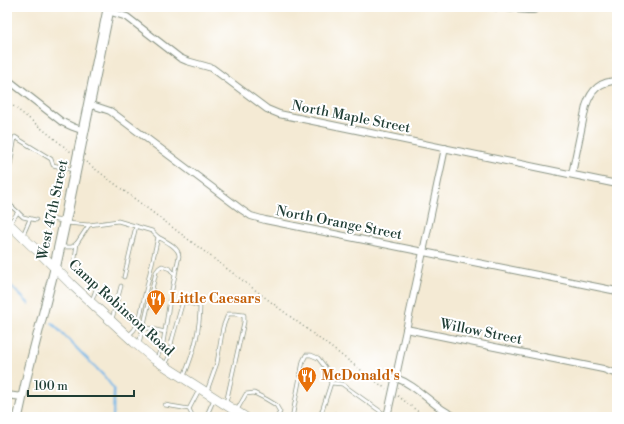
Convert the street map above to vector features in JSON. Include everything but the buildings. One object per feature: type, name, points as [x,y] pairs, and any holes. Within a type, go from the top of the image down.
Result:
[{"type":"main road","name":"West 47th Street","points":[[55,267],[76,171],[108,9]]},
{"type":"main road","name":"Camp Robinson Road","points":[[8,223],[71,284],[156,360],[245,417]]},
{"type":"street","points":[[494,7],[534,10],[540,7]]},
{"type":"street","name":"North Maple Street","points":[[108,9],[127,17],[180,58],[212,68],[267,109],[279,114],[617,184]]},
{"type":"street","points":[[7,80],[62,122],[84,131]]},
{"type":"street","points":[[572,174],[586,106],[590,95],[596,88],[605,82],[617,81]]},
{"type":"street","name":"North Orange Street","points":[[89,104],[105,109],[117,116],[252,216],[617,291]]},
{"type":"street","points":[[387,416],[445,148]]},
{"type":"street","name":"West 47th Street","points":[[18,417],[55,267]]},
{"type":"street","name":"Willow Street","points":[[406,329],[552,358],[603,369],[617,374]]},
{"type":"street","points":[[396,378],[408,384],[446,412],[456,417]]},
{"type":"street","points":[[7,395],[22,398]]},
{"type":"lane","points":[[7,183],[15,137],[51,159],[53,165],[76,171]]},
{"type":"lane","points":[[7,202],[23,217],[36,220]]},
{"type":"lane","points":[[8,223],[18,212]]},
{"type":"lane","points":[[22,237],[30,219]]},
{"type":"lane","points":[[43,222],[50,219],[89,225],[118,221],[152,231],[176,249],[179,256],[163,343],[156,360]]},
{"type":"lane","points":[[59,246],[72,247],[77,243],[89,225]]},
{"type":"lane","points":[[124,277],[136,226]]},
{"type":"lane","points":[[128,336],[134,330],[139,321],[158,237]]},
{"type":"lane","points":[[77,243],[74,266],[96,289],[91,302]]},
{"type":"lane","points":[[138,345],[156,272],[162,266],[170,269],[175,274]]},
{"type":"lane","points":[[112,321],[121,286]]},
{"type":"lane","points":[[164,366],[169,357],[172,340],[183,301],[200,306],[200,318],[190,362],[183,378]]},
{"type":"lane","points":[[189,409],[203,390],[217,363],[223,327],[228,314],[244,315],[240,345],[225,405]]},
{"type":"lane","points":[[143,327],[165,332]]},
{"type":"lane","points":[[293,417],[292,413],[302,361],[306,355],[311,355],[318,358],[325,367],[331,383],[320,417]]},
{"type":"lane","points":[[331,383],[342,384],[387,416]]},
{"type":"lane","points":[[236,412],[246,394],[254,393],[276,405],[280,412],[276,417]]},
{"type":"lane","points":[[206,417],[215,398]]},
{"type":"lane","points":[[165,405],[189,409]]},
{"type":"lane","points":[[189,409],[193,417]]},
{"type":"path","points":[[7,101],[68,150],[425,417]]},
{"type":"waterway","points":[[7,282],[29,304]]},
{"type":"waterway","points":[[52,323],[104,376],[114,389],[113,417]]},
{"type":"place","name":"Little Caesars","points":[[156,316]]},
{"type":"place","name":"McDonald's","points":[[307,393]]}]
